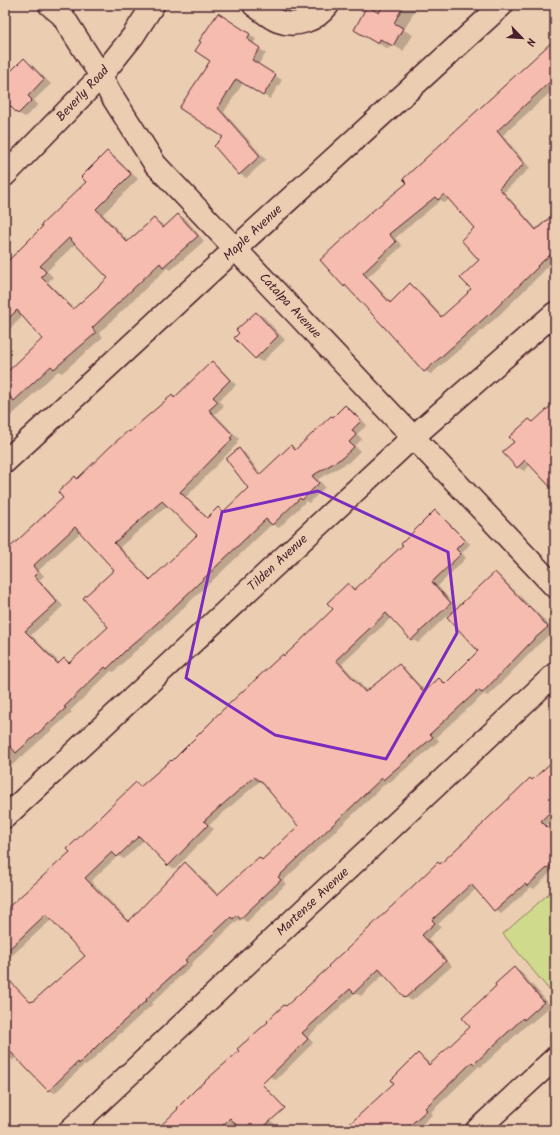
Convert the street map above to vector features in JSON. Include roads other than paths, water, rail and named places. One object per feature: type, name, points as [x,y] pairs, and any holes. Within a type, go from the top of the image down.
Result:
[{"type":"street","name":"Catalpa Avenue","points":[[50,5],[62,15],[102,76],[110,93],[155,164],[555,588]]},
{"type":"street","name":"Beverly Road","points":[[5,175],[102,76],[133,36],[153,5]]},
{"type":"street","points":[[254,5],[278,20],[293,24],[310,20],[323,12],[328,5]]},
{"type":"street","name":"Maple Avenue","points":[[5,462],[502,5]]},
{"type":"street","name":"Tilden Avenue","points":[[5,817],[413,437],[555,313]]},
{"type":"street","name":"Martense Avenue","points":[[70,1130],[555,674]]},
{"type":"street","points":[[477,1130],[555,1058]]}]
